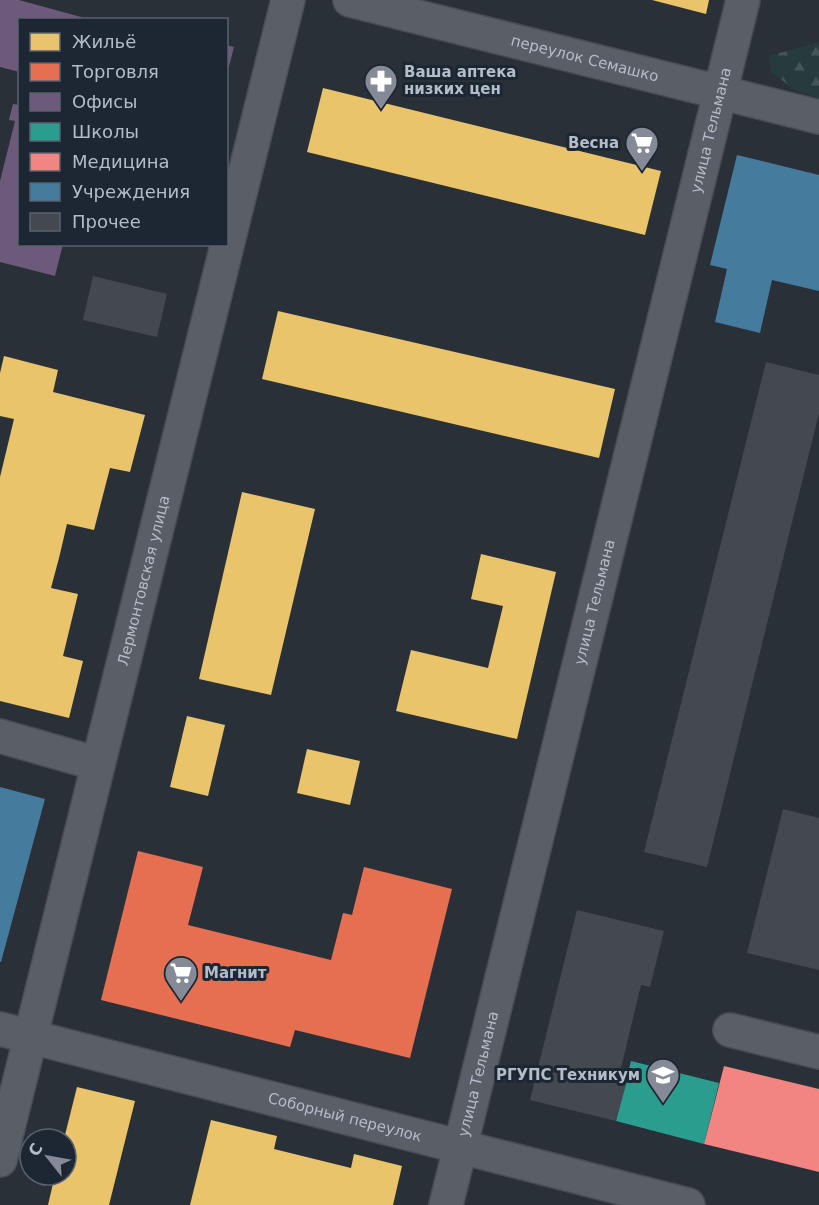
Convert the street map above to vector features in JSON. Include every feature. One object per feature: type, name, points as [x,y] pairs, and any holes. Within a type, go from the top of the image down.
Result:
[{"type":"street","name":"Лермонтовская улица","points":[[228,241],[288,0]]},
{"type":"street","name":"переулок Семашко","points":[[350,0],[819,117]]},
{"type":"street","name":"улица Тельмана","points":[[446,1205],[743,0]]},
{"type":"street","name":"Лермонтовская улица","points":[[0,1160],[15,1033],[98,764],[227,246]]},
{"type":"street","points":[[0,736],[98,764]]},
{"type":"street","points":[[730,1030],[819,1052]]},
{"type":"street","name":"Соборный переулок","points":[[15,1033],[688,1205]]},
{"type":"green space","points":[[819,42],[819,98],[794,90],[771,71],[769,56]]},
{"type":"building: Жильё","points":[[652,0],[709,0],[706,14]]},
{"type":"building: Жильё","points":[[323,88],[661,171],[645,235],[307,152]]},
{"type":"building: Жильё","points":[[278,311],[615,389],[599,458],[262,379]]},
{"type":"building: Жильё","points":[[4,356],[58,370],[53,392],[145,415],[130,472],[110,468],[94,530],[67,524],[51,588],[78,594],[63,656],[83,661],[69,718],[0,701],[0,477],[14,419],[0,416],[0,373]]},
{"type":"building: Жильё","points":[[242,492],[315,509],[271,695],[199,679]]},
{"type":"building: Жильё","points":[[481,554],[556,572],[517,739],[396,711],[411,650],[488,668],[503,606],[471,599]]},
{"type":"building: Жильё","points":[[187,716],[225,725],[208,796],[170,787]]},
{"type":"building: Жильё","points":[[307,749],[360,761],[350,805],[297,793]]},
{"type":"building: Жильё","points":[[77,1087],[135,1101],[109,1205],[48,1205],[52,1187],[78,1187],[78,1127],[67,1127]]},
{"type":"building: Жильё","points":[[211,1120],[277,1136],[274,1149],[351,1168],[354,1154],[402,1166],[393,1205],[190,1205]]},
{"type":"building: Торговля","points":[[138,851],[203,867],[188,925],[331,960],[343,913],[352,915],[364,867],[452,889],[410,1058],[295,1030],[290,1047],[101,1000]]},
{"type":"building: Офисы","points":[[0,0],[19,0],[85,18],[18,18],[18,72],[0,67]]},
{"type":"building: Офисы","points":[[228,46],[234,47],[228,70]]},
{"type":"building: Офисы","points":[[13,104],[18,105],[18,246],[62,246],[55,276],[0,262],[0,181],[15,121],[9,120]]},
{"type":"building: Школы","points":[[631,1061],[719,1083],[704,1144],[616,1121]]},
{"type":"building: Медицина","points":[[724,1066],[819,1089],[819,1172],[704,1144]]},
{"type":"building: Учреждения","points":[[737,155],[819,175],[819,291],[772,280],[760,333],[715,322],[727,269],[710,265]]},
{"type":"building: Учреждения","points":[[0,787],[45,799],[1,962],[0,962]]},
{"type":"building: Прочее","points":[[93,276],[167,294],[157,337],[83,320]]},
{"type":"building: Прочее","points":[[766,362],[819,375],[819,413],[707,867],[644,852]]},
{"type":"building: Прочее","points":[[783,809],[819,818],[819,970],[747,953]]},
{"type":"building: Прочее","points":[[577,910],[664,931],[650,987],[641,985],[621,1068],[630,1070],[616,1121],[530,1100]]},
{"type":"place","name":"Ваша аптека низких цен","points":[[381,110]]},
{"type":"place","name":"Весна","points":[[642,172]]},
{"type":"place","name":"Магнит","points":[[181,1002]]},
{"type":"place","name":"РГУПС Техникум","points":[[663,1104]]}]
